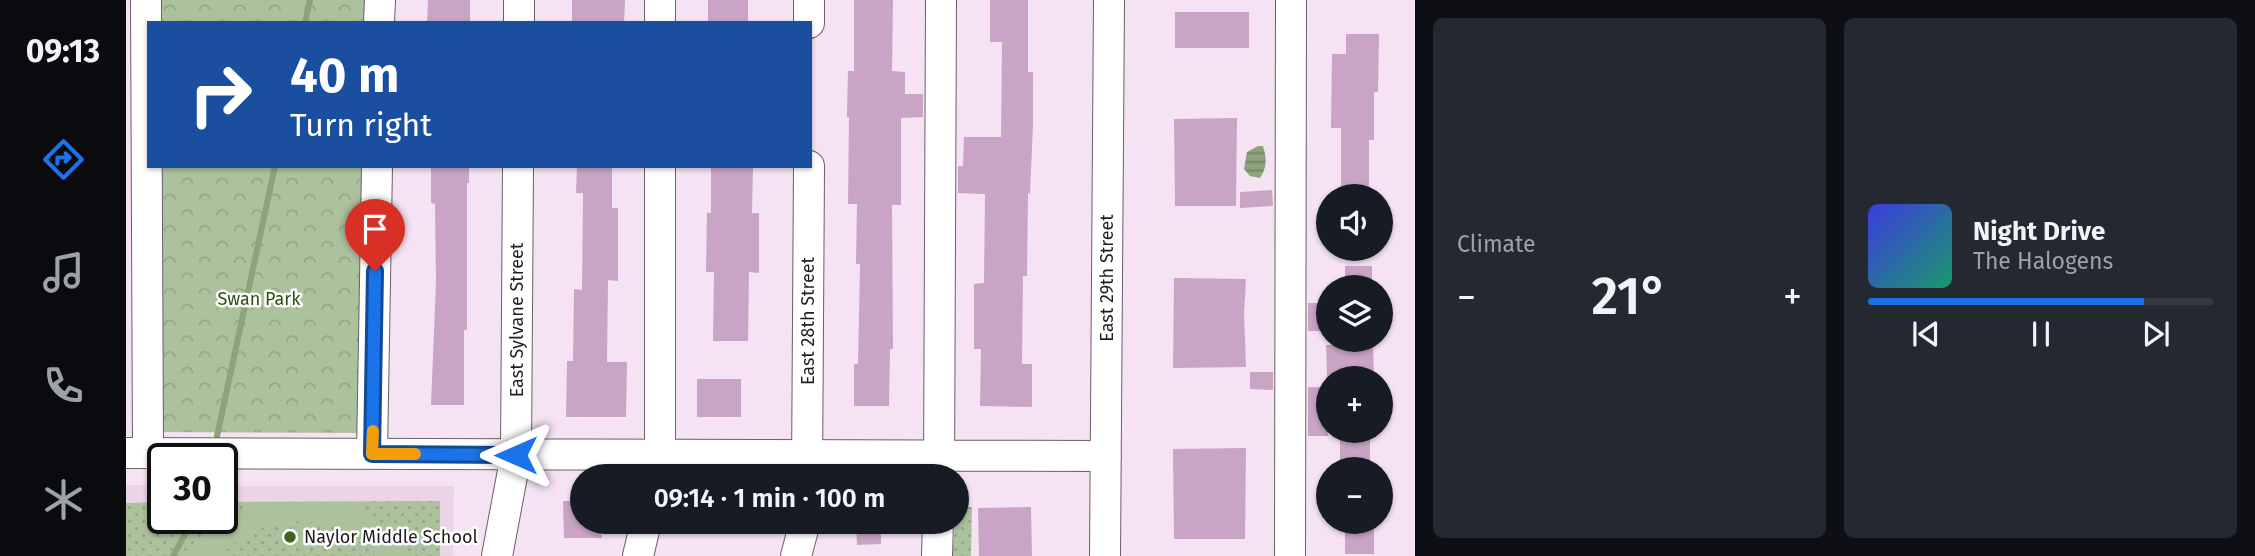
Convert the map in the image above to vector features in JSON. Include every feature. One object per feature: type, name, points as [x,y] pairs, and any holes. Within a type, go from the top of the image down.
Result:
[{"type":"street","points":[[146,0],[137,453],[516,455],[644,464]]},
{"type":"street","points":[[379,21],[380,0]]},
{"type":"street","points":[[519,0],[519,21]]},
{"type":"street","points":[[660,0],[660,21]]},
{"type":"street","points":[[809,0],[809,21]]},
{"type":"street","points":[[939,464],[942,0]]},
{"type":"street","name":"East 29th Street","points":[[1105,556],[1109,0]]},
{"type":"street","points":[[1290,556],[1291,0]]},
{"type":"street","points":[[372,454],[377,168]]},
{"type":"street","name":"East Sylvane Street","points":[[498,556],[516,455],[518,168]]},
{"type":"street","points":[[658,464],[660,168]]},
{"type":"street","name":"East 28th Street","points":[[808,464],[809,168]]},
{"type":"street","points":[[969,464],[1106,456]]},
{"type":"street","points":[[638,556],[643,534]]},
{"type":"street","points":[[796,556],[802,534]]},
{"type":"street","points":[[937,556],[938,534]]},
{"type":"shaded area","points":[[1263,146],[1266,159],[1260,178],[1250,176],[1244,169],[1247,152]]},
{"type":"shaded area","name":"Naylor Middle School","points":[[126,485],[147,485],[147,534],[238,534],[238,486],[454,486],[453,556],[126,556]]},
{"type":"green space","name":"Swan Park","points":[[140,0],[378,0],[378,21],[147,21],[147,168],[376,168],[374,433],[143,432]]},
{"type":"green space","name":"Naylor Middle School","points":[[440,501],[440,556],[126,556],[126,503],[147,502],[147,534],[238,534],[238,502]]},
{"type":"green space","points":[[267,502],[356,505],[392,531],[409,556],[375,556],[358,540],[339,529],[303,522],[267,527],[250,534],[221,556],[187,556],[193,544],[204,534],[238,534],[238,510]]},
{"type":"green space","points":[[969,507],[972,507],[971,556],[952,556],[954,534],[969,534]]},
{"type":"building","points":[[428,0],[470,0],[470,21],[427,21]]},
{"type":"building","points":[[572,0],[625,0],[624,21],[572,21]]},
{"type":"building","points":[[708,0],[748,0],[748,21],[708,21]]},
{"type":"building","points":[[854,0],[893,0],[892,71],[905,72],[905,94],[923,94],[923,117],[901,118],[901,205],[892,205],[893,349],[890,349],[889,406],[854,406],[854,364],[858,364],[860,264],[856,264],[857,204],[848,204],[847,117],[848,71],[854,71]]},
{"type":"building","points":[[990,0],[1028,0],[1028,72],[1033,72],[1033,125],[1030,194],[1028,193],[1027,276],[1023,276],[1022,364],[1032,364],[1032,407],[980,406],[981,349],[974,349],[974,284],[984,283],[985,194],[958,193],[958,166],[963,166],[964,137],[1001,137],[1002,42],[990,42]]},
{"type":"building","points":[[1175,12],[1249,12],[1249,48],[1175,48]]},
{"type":"building","points":[[1346,34],[1379,34],[1378,92],[1374,92],[1374,140],[1369,140],[1369,184],[1341,184],[1341,128],[1331,128],[1332,54],[1346,54]]},
{"type":"building","points":[[1237,118],[1236,206],[1175,206],[1174,119]]},
{"type":"building","points":[[431,168],[469,168],[464,405],[431,405],[436,282],[435,204],[431,203]]},
{"type":"building","points":[[577,168],[612,168],[612,208],[618,208],[618,281],[608,280],[607,362],[627,362],[626,417],[566,417],[567,361],[573,361],[574,289],[582,290],[583,193],[576,193]]},
{"type":"building","points":[[711,168],[753,168],[752,213],[759,213],[759,273],[749,272],[748,341],[713,341],[714,272],[706,272],[707,213],[711,213]]},
{"type":"building","points":[[1272,190],[1273,206],[1240,208],[1240,192]]},
{"type":"building","points":[[1345,266],[1372,266],[1372,275],[1345,275]]},
{"type":"building","points":[[1174,278],[1246,279],[1246,367],[1173,368]]},
{"type":"building","points":[[1308,303],[1316,303],[1316,331],[1308,331]]},
{"type":"building","points":[[1326,352],[1373,352],[1374,366],[1327,366]]},
{"type":"building","points":[[1250,372],[1273,372],[1273,390],[1250,389]]},
{"type":"building","points":[[697,379],[741,379],[741,417],[697,417]]},
{"type":"building","points":[[1308,387],[1316,387],[1316,436],[1308,436]]},
{"type":"building","points":[[1340,443],[1370,443],[1370,457],[1340,457]]},
{"type":"building","points":[[1246,448],[1245,539],[1174,539],[1173,449]]},
{"type":"building","points":[[563,501],[570,501],[570,534],[602,534],[602,538],[564,538]]},
{"type":"building","points":[[1031,507],[1032,556],[979,556],[978,508]]},
{"type":"building","points":[[857,534],[881,534],[881,544],[857,545]]},
{"type":"building","points":[[1345,534],[1374,534],[1374,554],[1345,554]]},
{"type":"waterway","points":[[305,21],[310,0]]},
{"type":"waterway","points":[[217,436],[275,168]]},
{"type":"waterway","points":[[173,556],[185,534]]},
{"type":"slow traffic","points":[[373,431],[372,454],[415,454]]},
{"type":"place","name":"Naylor Middle School","points":[[290,537]]},
{"type":"route","points":[[375,271],[372,454],[516,455]]}]
